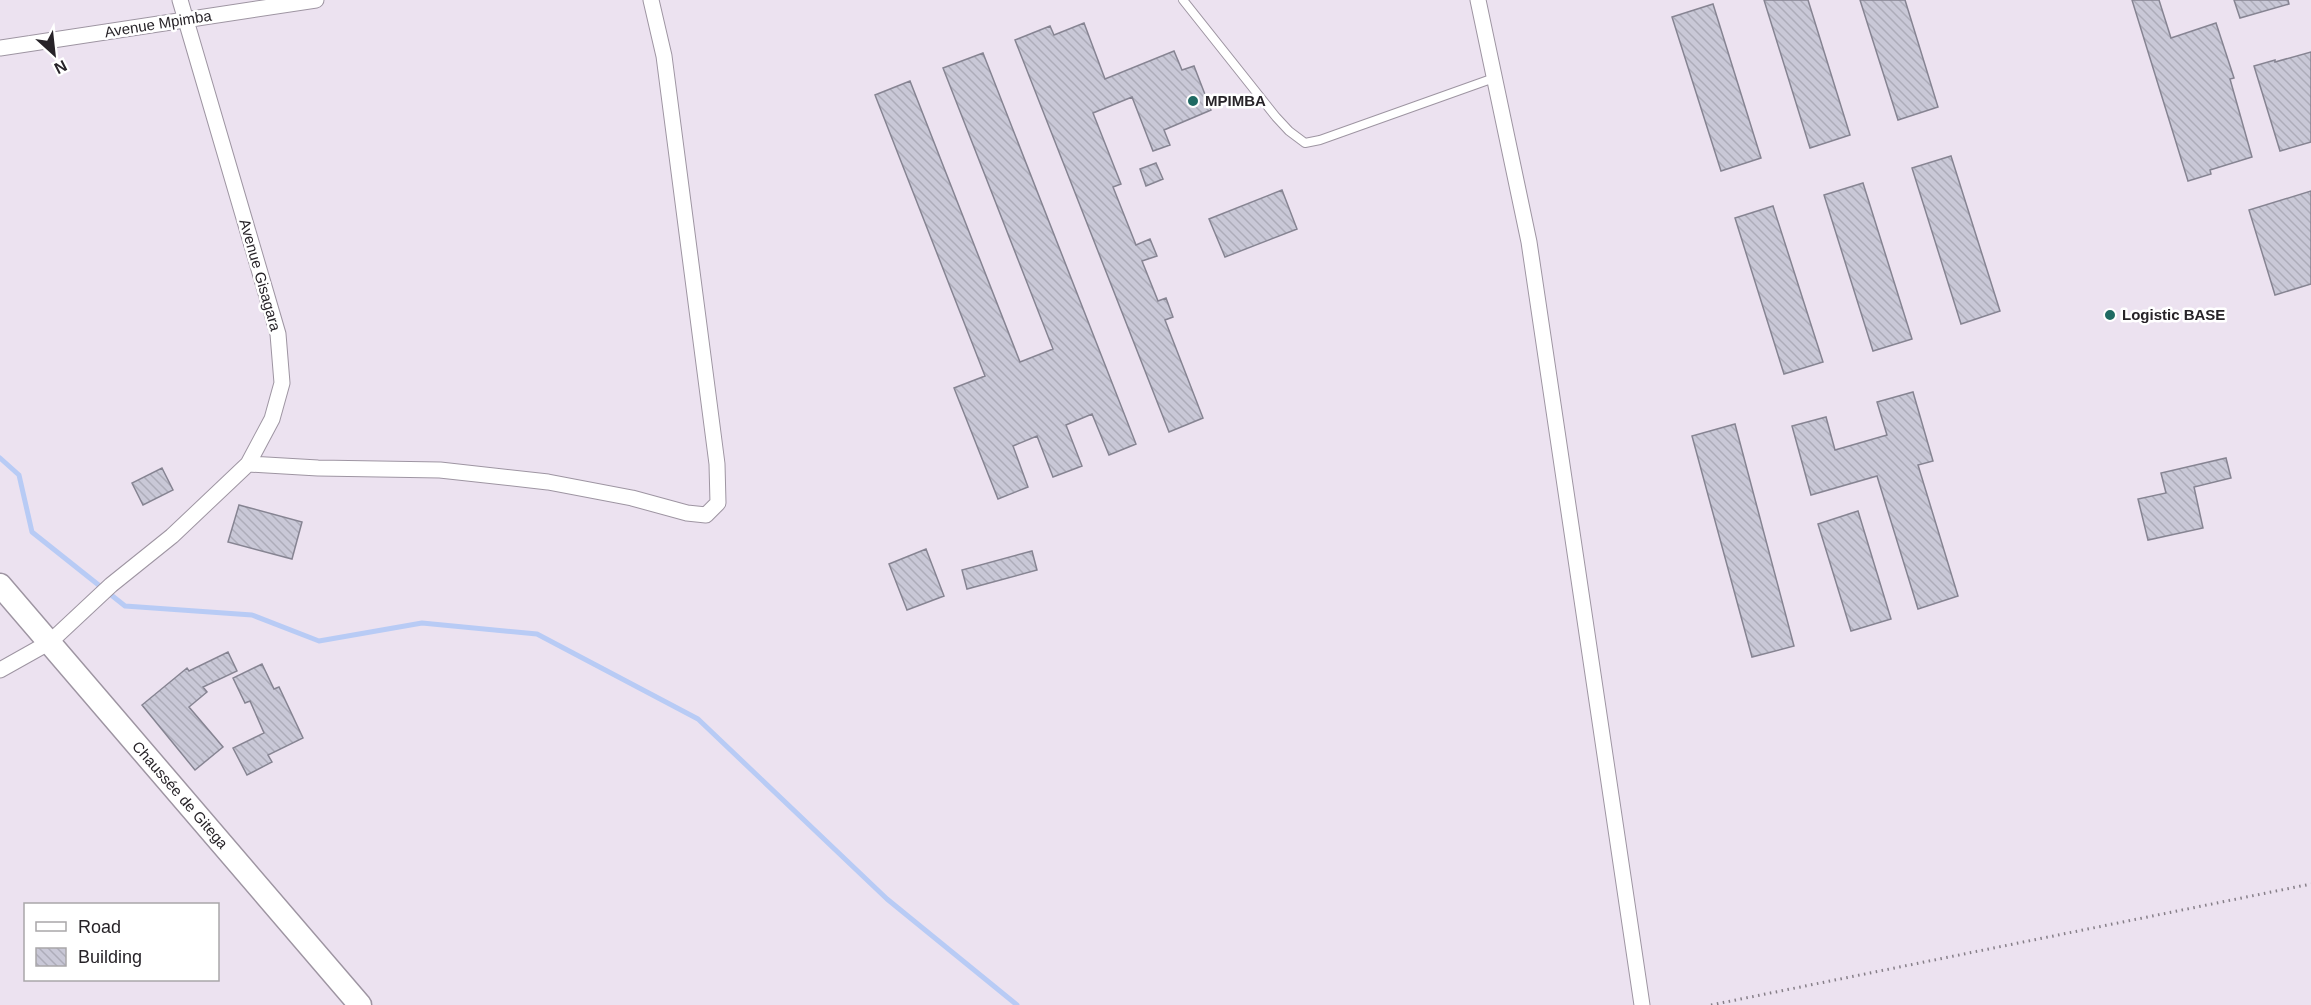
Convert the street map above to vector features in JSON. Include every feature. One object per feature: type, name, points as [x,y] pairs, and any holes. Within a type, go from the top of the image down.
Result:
[{"type":"main road","name":"Chaussée de Gitega","points":[[0,585],[360,1005]]},
{"type":"street","name":"Avenue Gisagara","points":[[0,670],[50,642],[111,585],[172,536],[208,499],[248,464],[272,419],[282,383],[278,334],[180,0]]},
{"type":"street","name":"Avenue Mpimba","points":[[0,48],[316,0]]},
{"type":"street","points":[[248,464],[318,468],[441,470],[548,482],[632,498],[687,513],[706,515],[718,503],[717,464],[664,56],[651,0]]},
{"type":"street","points":[[1478,0],[1529,242],[1642,1005]]},
{"type":"lane","points":[[1183,0],[1276,117],[1305,143],[1320,140],[1494,78]]},
{"type":"path","points":[[1711,1005],[2311,884]]},
{"type":"building","points":[[1764,0],[1808,0],[1850,135],[1810,148]]},
{"type":"building","points":[[1860,0],[1905,0],[1938,107],[1898,120]]},
{"type":"building","points":[[2132,0],[2159,0],[2171,38],[2216,23],[2234,78],[2230,79],[2252,157],[2210,170],[2211,174],[2188,181]]},
{"type":"building","points":[[2234,0],[2288,0],[2289,4],[2240,18]]},
{"type":"building","points":[[1713,4],[1761,158],[1721,171],[1672,17]]},
{"type":"building","points":[[1084,23],[1105,79],[1174,51],[1182,70],[1194,66],[1211,110],[1164,130],[1170,145],[1153,151],[1132,97],[1093,113],[1121,184],[1113,187],[1136,245],[1150,239],[1157,256],[1142,261],[1158,301],[1166,298],[1173,317],[1165,320],[1203,418],[1169,432],[1015,40],[1050,26],[1054,35]]},
{"type":"building","points":[[2311,52],[2311,142],[2280,151],[2254,66]]},
{"type":"building","points":[[983,53],[1136,444],[1109,455],[1092,414],[1066,425],[1082,466],[1053,477],[1037,436],[1013,446],[1028,487],[998,499],[954,388],[985,376],[875,95],[910,81],[1020,362],[1053,349],[943,68]]},
{"type":"building","points":[[1951,156],[2000,311],[1961,324],[1912,168]]},
{"type":"building","points":[[1156,163],[1163,179],[1146,186],[1140,169]]},
{"type":"building","points":[[1863,183],[1912,339],[1873,351],[1824,195]]},
{"type":"building","points":[[1282,190],[1297,229],[1225,257],[1209,219]]},
{"type":"building","points":[[2311,191],[2311,284],[2275,295],[2249,210]]},
{"type":"building","points":[[1773,206],[1823,362],[1784,374],[1735,218]]},
{"type":"building","points":[[1913,392],[1933,461],[1918,465],[1958,596],[1918,609],[1877,476],[1811,495],[1792,426],[1826,417],[1835,450],[1887,435],[1877,402]]},
{"type":"building","points":[[1735,424],[1794,646],[1752,657],[1692,436]]},
{"type":"building","points":[[2226,458],[2231,478],[2194,487],[2203,528],[2148,540],[2138,499],[2166,493],[2161,473]]},
{"type":"building","points":[[162,468],[173,490],[143,505],[132,483]]},
{"type":"building","points":[[239,505],[302,522],[292,559],[228,542]]},
{"type":"building","points":[[1858,511],[1891,619],[1851,631],[1818,524]]},
{"type":"building","points":[[926,549],[944,596],[907,610],[889,564]]},
{"type":"building","points":[[1032,551],[1037,570],[967,589],[962,570]]},
{"type":"building","points":[[228,652],[237,671],[203,687],[207,692],[189,707],[223,747],[195,770],[142,705],[187,668],[189,671]]},
{"type":"building","points":[[262,664],[274,689],[279,687],[303,738],[268,755],[272,762],[247,775],[233,748],[264,733],[250,701],[245,703],[233,678]]},
{"type":"waterway","points":[[0,458],[19,475],[32,532],[125,606],[252,615],[319,641],[422,623],[537,634],[698,719],[887,899],[1017,1005]]},
{"type":"place","name":"MPIMBA","points":[[1193,101]]},
{"type":"place","name":"Logistic BASE","points":[[2110,315]]}]
